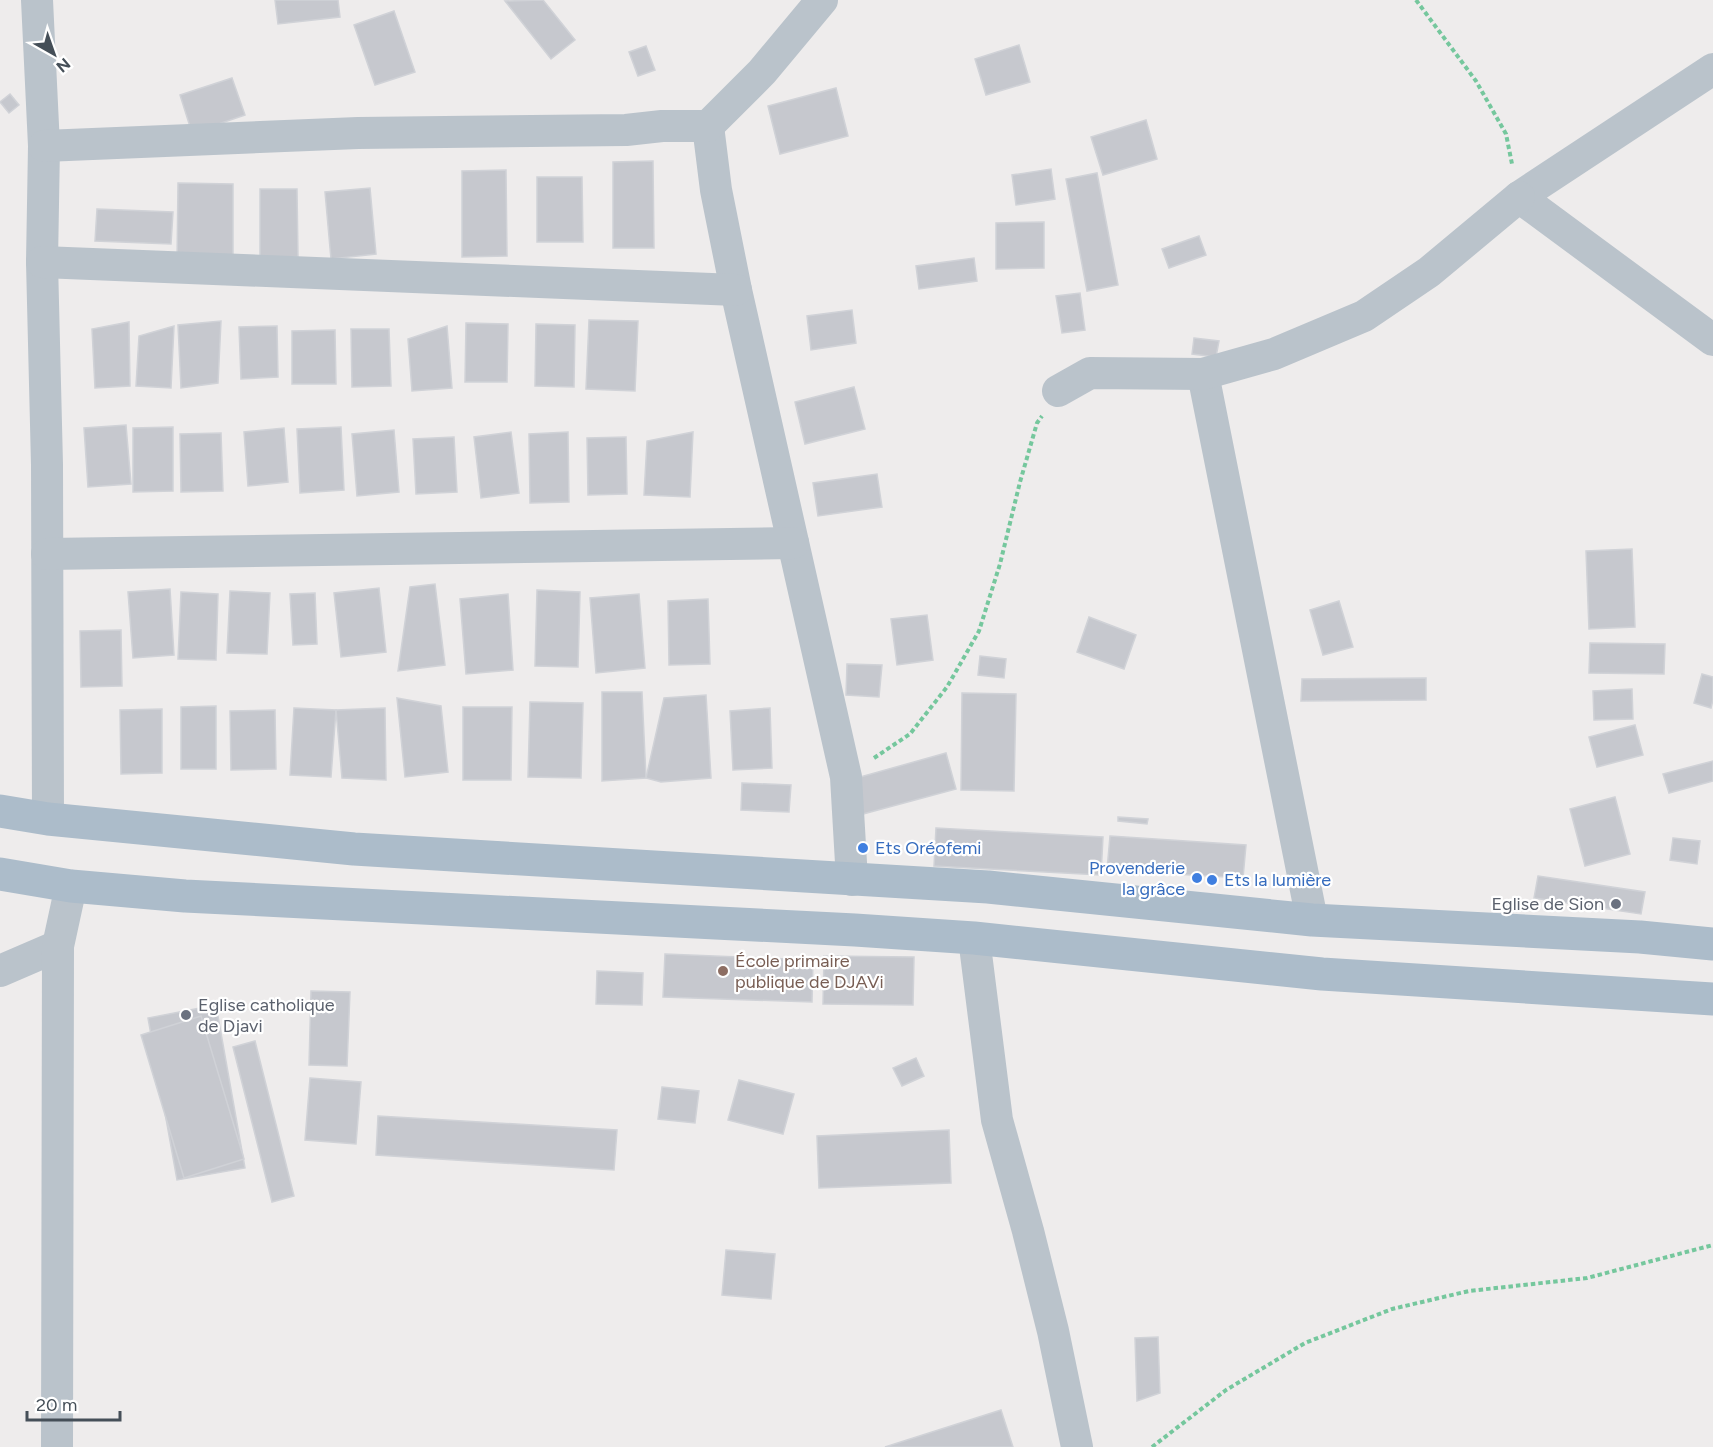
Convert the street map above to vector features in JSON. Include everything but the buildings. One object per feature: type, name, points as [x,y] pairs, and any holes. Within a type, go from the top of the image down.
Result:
[{"type":"main road","points":[[0,811],[48,819],[354,849],[988,887],[1312,920],[1640,937],[1713,944]]},
{"type":"main road","points":[[0,874],[71,886],[185,896],[974,938],[1322,974],[1713,999]]},
{"type":"street","points":[[38,0],[44,146],[42,262],[47,554],[48,819]]},
{"type":"street","points":[[44,146],[358,133],[626,130],[662,126],[708,126],[762,72],[822,0]]},
{"type":"street","points":[[1058,391],[1090,373],[1203,374],[1274,354],[1364,316],[1430,273],[1519,197],[1713,69]]},
{"type":"street","points":[[708,126],[716,190],[736,290],[846,777],[852,880]]},
{"type":"street","points":[[1519,197],[1713,340]]},
{"type":"street","points":[[42,262],[736,290]]},
{"type":"street","points":[[1203,374],[1312,920]]},
{"type":"street","points":[[47,554],[793,543]]},
{"type":"street","points":[[57,1447],[58,946],[71,886]]},
{"type":"street","points":[[974,938],[997,1120],[1050,1320],[1077,1447]]},
{"type":"street","points":[[0,971],[58,946]]},
{"type":"path","points":[[1416,0],[1476,81],[1506,134],[1519,197]]},
{"type":"path","points":[[846,777],[910,734],[947,687],[979,631],[1000,564],[1037,423],[1058,391]]},
{"type":"path","points":[[1152,1447],[1226,1390],[1305,1343],[1392,1309],[1469,1291],[1587,1278],[1713,1245]]},
{"type":"place","name":"Ets Oréofemi","points":[[863,848]]},
{"type":"place","name":"Provenderie la grâce","points":[[1197,878]]},
{"type":"place","name":"Ets la lumière","points":[[1212,880]]},
{"type":"place","name":"Eglise de Sion","points":[[1616,904]]},
{"type":"place","name":"École primaire publique de DJAVi","points":[[723,971]]},
{"type":"place","name":"Eglise catholique de Djavi","points":[[186,1015]]}]
